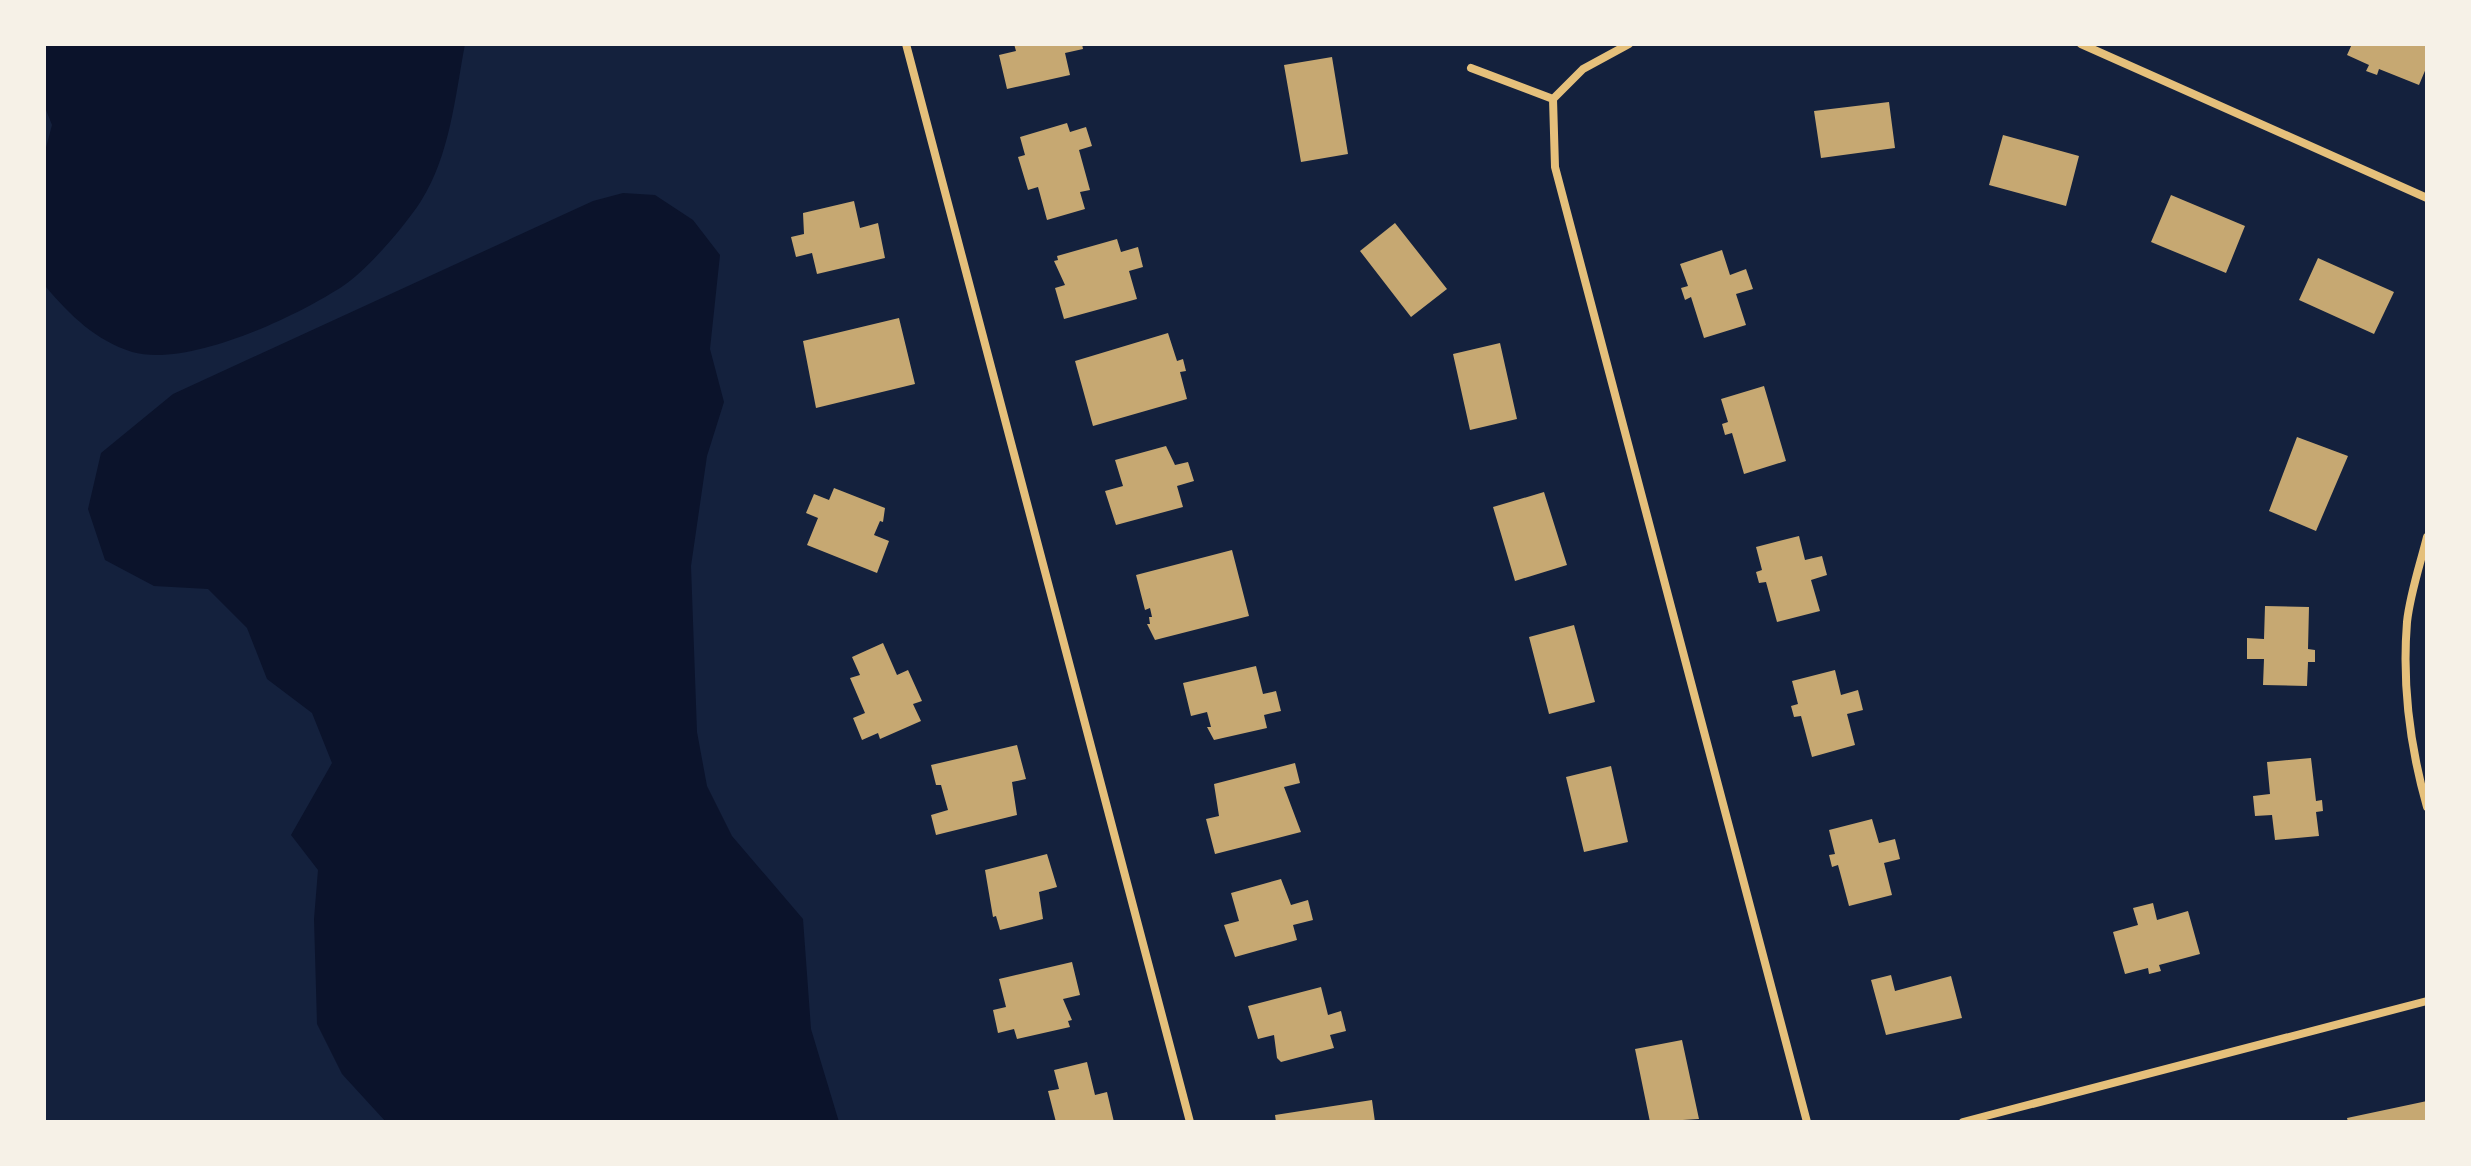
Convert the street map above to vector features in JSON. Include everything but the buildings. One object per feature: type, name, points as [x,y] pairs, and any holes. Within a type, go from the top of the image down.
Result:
[{"type":"street","points":[[906,44],[1190,1122]]},
{"type":"street","points":[[1629,44],[1583,69],[1553,99],[1555,167],[1807,1122]]},
{"type":"street","points":[[2081,44],[2427,198]]},
{"type":"street","points":[[1471,68],[1553,99]]},
{"type":"street","points":[[2427,537],[2408,620],[2405,686],[2414,759],[2427,807]]},
{"type":"street","points":[[1963,1122],[2427,1001]]},
{"type":"water","points":[[44,44],[465,44],[439,165],[421,201],[374,259],[343,286],[270,325],[211,346],[155,355],[132,352],[106,341],[74,317],[46,287],[44,155],[52,125],[44,105]]},
{"type":"water","points":[[623,193],[655,195],[693,220],[720,255],[710,349],[724,402],[707,456],[691,566],[697,732],[707,786],[732,836],[803,919],[811,1029],[839,1122],[386,1122],[342,1074],[317,1024],[314,919],[318,870],[291,835],[332,763],[312,713],[267,679],[247,628],[208,589],[154,586],[105,560],[88,509],[101,453],[173,394],[593,201]]}]
